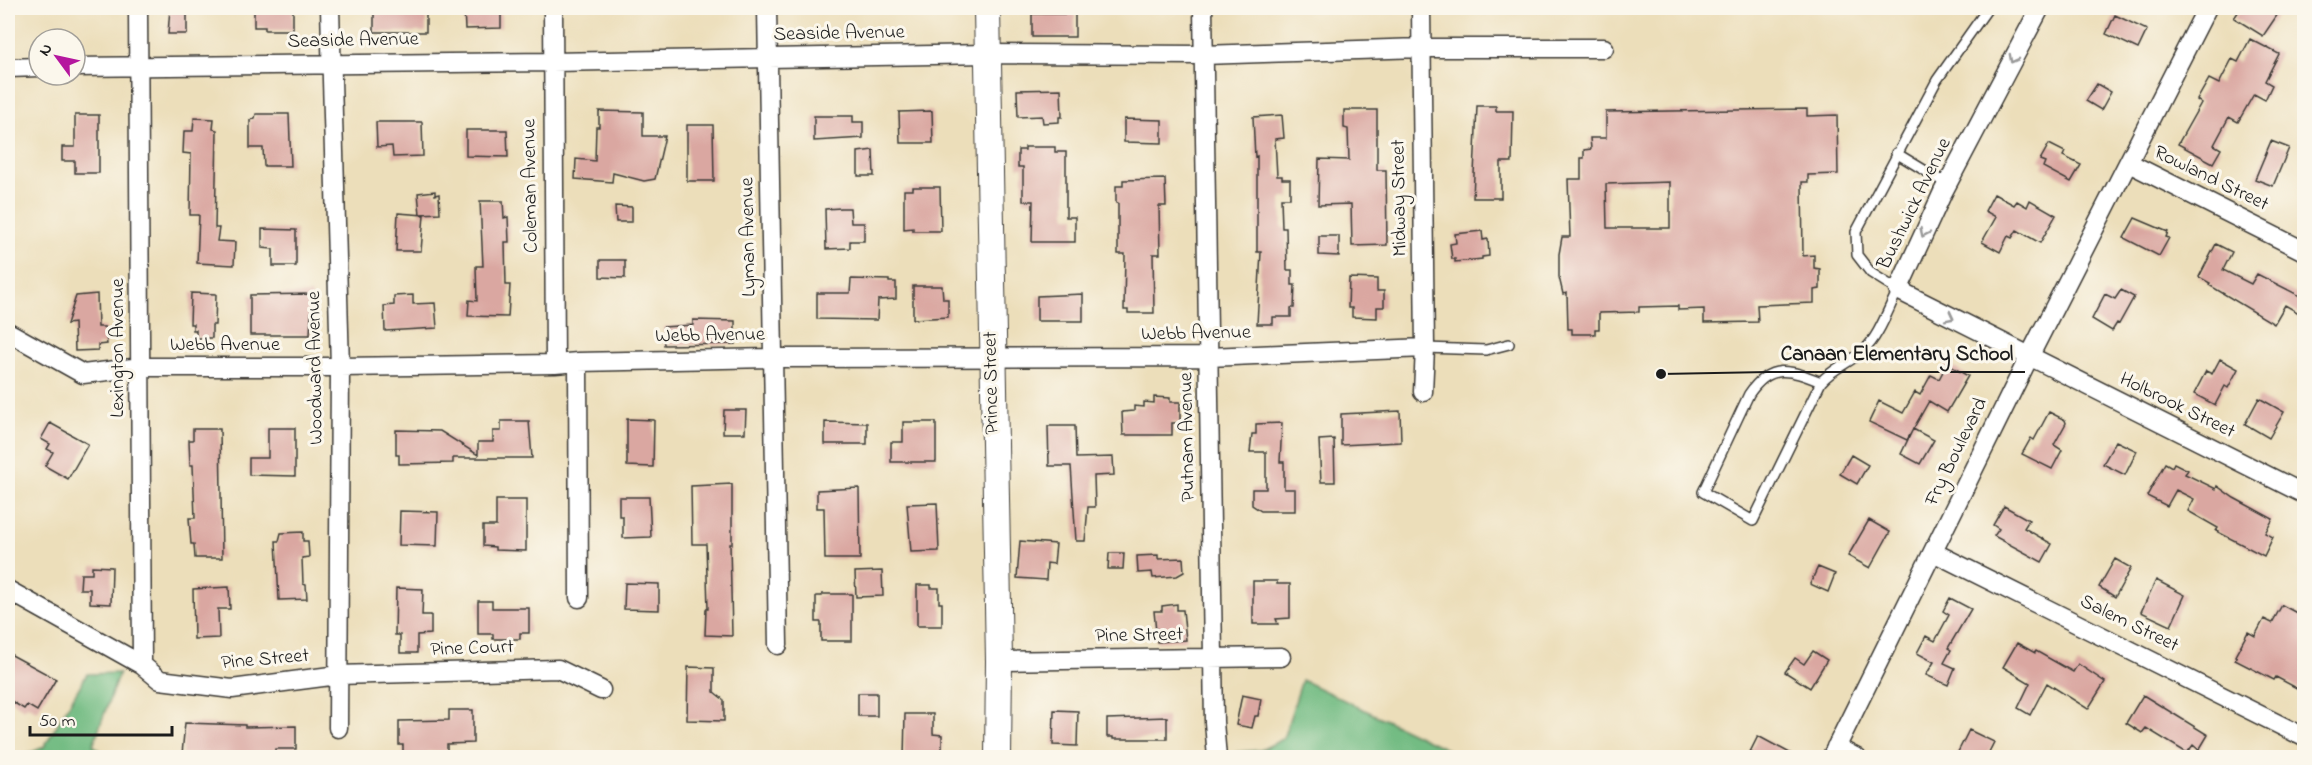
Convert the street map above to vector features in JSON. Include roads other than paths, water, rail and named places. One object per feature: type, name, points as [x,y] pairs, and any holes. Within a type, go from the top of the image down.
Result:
[{"type":"street","name":"Lexington Avenue","points":[[138,8],[142,665]]},
{"type":"street","name":"Woodward Avenue","points":[[330,8],[340,368],[338,728]]},
{"type":"street","name":"Coleman Avenue","points":[[553,8],[555,364]]},
{"type":"street","name":"Lyman Avenue","points":[[768,8],[778,645]]},
{"type":"street","name":"Prince Street","points":[[987,8],[999,661],[998,758]]},
{"type":"street","name":"Putnam Avenue","points":[[1203,8],[1214,722],[1217,758]]},
{"type":"street","name":"Midway Street","points":[[1421,8],[1425,348],[1423,392]]},
{"type":"street","name":"Bushwick Avenue","points":[[2029,357],[1898,290],[1947,184],[2040,8]]},
{"type":"street","name":"Fry Boulevard","points":[[1834,752],[2029,357],[2207,8]]},
{"type":"street","name":"Seaside Avenue","points":[[87,67],[552,62],[987,54],[1203,55],[1421,48],[1604,48]]},
{"type":"street","points":[[8,68],[27,68]]},
{"type":"street","name":"Rowland Street","points":[[2129,163],[2304,251]]},
{"type":"street","name":"Webb Avenue","points":[[8,332],[83,374],[141,367],[340,368],[774,358],[1209,357],[1425,348]]},
{"type":"street","name":"Holbrook Street","points":[[2029,357],[2304,494]]},
{"type":"street","points":[[578,362],[579,598]]},
{"type":"street","name":"Salem Street","points":[[1933,552],[2304,736]]},
{"type":"street","points":[[8,590],[142,665]]},
{"type":"street","name":"Pine Street","points":[[999,661],[1281,657]]},
{"type":"street","name":"Pine Street","points":[[142,665],[160,680],[232,689],[338,675]]},
{"type":"street","name":"Pine Court","points":[[338,675],[558,669],[601,690]]},
{"type":"street","points":[[1834,752],[1857,758]]},
{"type":"lane","points":[[1821,382],[1805,376],[1777,371],[1769,373],[1759,381],[1749,394],[1703,492],[1753,521],[1821,382],[1828,373],[1865,349],[1874,338],[1898,290],[1871,273],[1857,255],[1856,232],[1896,153],[1937,80],[1988,8]]},
{"type":"lane","points":[[1896,153],[1947,184]]},
{"type":"lane","points":[[1425,348],[1486,350],[1509,344]]},
{"type":"place","name":"Canaan Elementary School","points":[[1661,374]]}]
